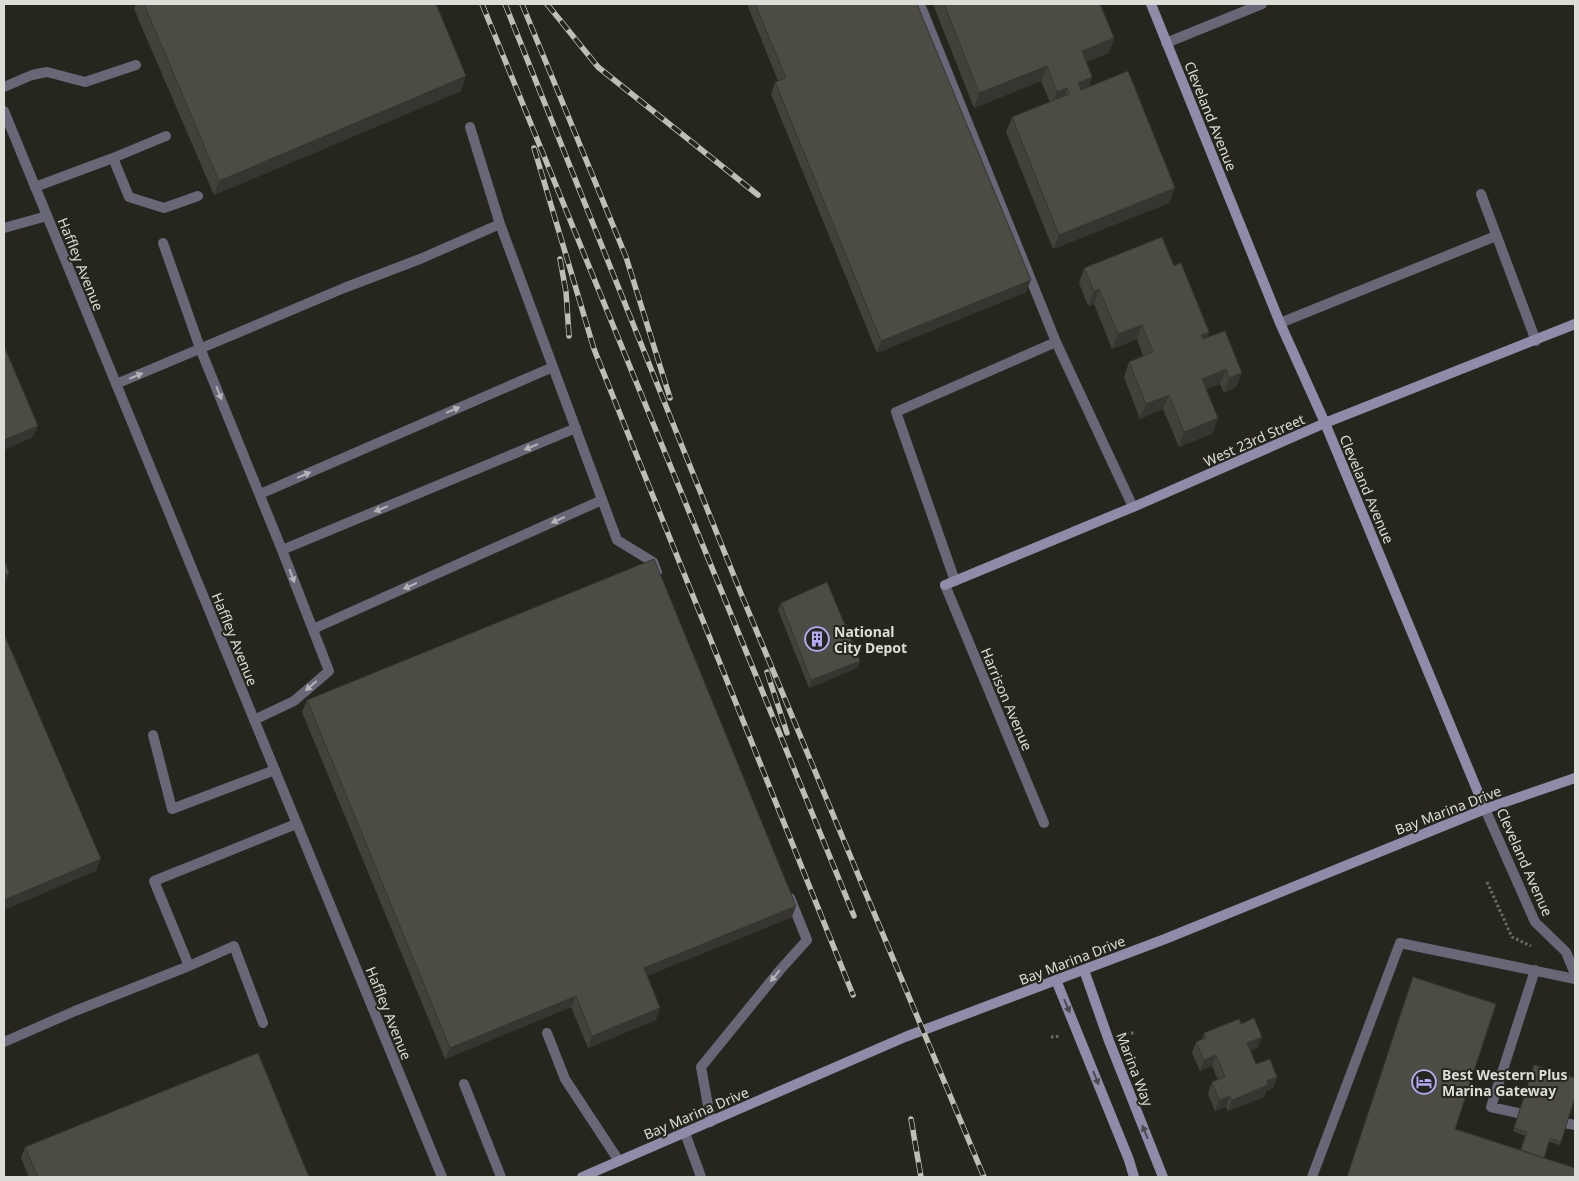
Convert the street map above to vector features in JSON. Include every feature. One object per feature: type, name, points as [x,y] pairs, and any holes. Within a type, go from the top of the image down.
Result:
[{"type":"main road","name":"Cleveland Avenue","points":[[1151,4],[1280,323],[1325,424],[1486,809]]},
{"type":"main road","name":"West 23rd Street","points":[[950,583],[1325,424],[1575,324]]},
{"type":"main road","name":"Bay Marina Drive","points":[[583,1177],[905,1037],[1165,939],[1486,809],[1575,778]]},
{"type":"main road","name":"Marina Way","points":[[1084,970],[1109,1041],[1164,1177]]},
{"type":"main road","points":[[1056,980],[1129,1160],[1134,1177]]},
{"type":"street","points":[[920,4],[1056,342],[1133,507]]},
{"type":"street","points":[[1166,43],[1262,4]]},
{"type":"street","points":[[4,87],[32,75],[47,72],[85,82],[136,65]]},
{"type":"street","name":"Haffley Avenue","points":[[4,111],[442,1177]]},
{"type":"street","points":[[470,126],[500,224],[617,540],[652,562],[660,580]]},
{"type":"street","points":[[35,187],[166,136]]},
{"type":"street","points":[[113,158],[129,197],[164,208],[198,196]]},
{"type":"street","points":[[1481,194],[1536,340]]},
{"type":"street","points":[[4,228],[47,216]]},
{"type":"street","points":[[116,384],[344,288],[420,259],[500,224]]},
{"type":"street","points":[[1280,323],[1496,236]]},
{"type":"street","points":[[163,242],[200,348],[260,494],[329,671],[294,701],[254,720]]},
{"type":"street","name":"Harrison Avenue","points":[[1044,824],[950,583],[896,412],[1056,342]]},
{"type":"street","points":[[260,494],[553,367]]},
{"type":"street","points":[[282,550],[576,428]]},
{"type":"street","points":[[313,629],[602,500]]},
{"type":"street","points":[[153,735],[172,809],[275,770]]},
{"type":"street","name":"Cleveland Avenue","points":[[1486,809],[1534,922],[1566,952],[1575,974]]},
{"type":"street","points":[[189,966],[154,881],[296,824]]},
{"type":"street","points":[[711,1122],[701,1067],[807,940],[784,884]]},
{"type":"street","points":[[1312,1177],[1400,943],[1575,979]]},
{"type":"street","points":[[4,1042],[234,946],[263,1022]]},
{"type":"street","points":[[1535,970],[1491,1107],[1575,1125]]},
{"type":"street","points":[[547,1033],[565,1079],[619,1161]]},
{"type":"street","points":[[464,1084],[501,1177]]},
{"type":"street","points":[[685,1133],[701,1177]]},
{"type":"building","points":[[144,4],[436,4],[466,76],[219,181]]},
{"type":"building","points":[[755,4],[917,4],[1031,280],[881,341],[775,82],[786,78]]},
{"type":"building","points":[[944,4],[1100,4],[1114,38],[1082,51],[1092,77],[1078,83],[1081,90],[1128,71],[1175,188],[1059,235],[1012,117],[1069,94],[1067,88],[1057,92],[1047,66],[979,93]]},
{"type":"building","points":[[1162,237],[1174,266],[1181,263],[1209,332],[1201,335],[1203,339],[1225,331],[1242,373],[1229,378],[1226,369],[1202,379],[1218,418],[1184,432],[1169,395],[1146,404],[1129,362],[1153,352],[1142,325],[1118,334],[1099,289],[1094,291],[1084,268]]},
{"type":"building","points":[[4,346],[38,426],[4,440]]},
{"type":"building","points":[[654,559],[796,906],[644,968],[660,1008],[592,1036],[576,996],[450,1048],[307,700]]},
{"type":"building","points":[[4,560],[9,573],[4,575]]},
{"type":"building","name":"National City Depot","points":[[827,582],[860,661],[811,680],[781,603]]},
{"type":"building","points":[[4,634],[101,859],[4,900]]},
{"type":"building","name":"Best Western Plus Marina Gateway","points":[[1413,977],[1496,1004],[1455,1129],[1575,1168],[1575,1177],[1347,1177]]},
{"type":"building","points":[[1254,1018],[1262,1037],[1247,1043],[1256,1064],[1270,1059],[1277,1077],[1267,1081],[1268,1085],[1232,1100],[1230,1096],[1219,1100],[1212,1082],[1225,1077],[1216,1055],[1204,1060],[1196,1042],[1206,1038],[1204,1033],[1239,1019],[1241,1024]]},
{"type":"building","points":[[258,1053],[309,1177],[38,1177],[25,1147]]},
{"type":"building","points":[[1534,1065],[1575,1078],[1575,1097],[1561,1142],[1550,1138],[1544,1158],[1521,1150],[1527,1132],[1514,1128]]},
{"type":"railway","points":[[482,4],[854,916]]},
{"type":"railway","points":[[505,4],[742,596],[984,1177]]},
{"type":"railway","points":[[522,4],[626,257],[670,398]]},
{"type":"railway","points":[[547,4],[598,67],[758,195]]},
{"type":"railway","points":[[534,148],[594,349],[853,995]]},
{"type":"railway","points":[[560,259],[566,292],[569,336]]},
{"type":"railway","points":[[767,672],[787,733]]},
{"type":"railway","points":[[911,1119],[921,1177]]},
{"type":"place","name":"National City Depot","points":[[817,639]]},
{"type":"place","name":"Best Western Plus Marina Gateway","points":[[1424,1082]]}]
